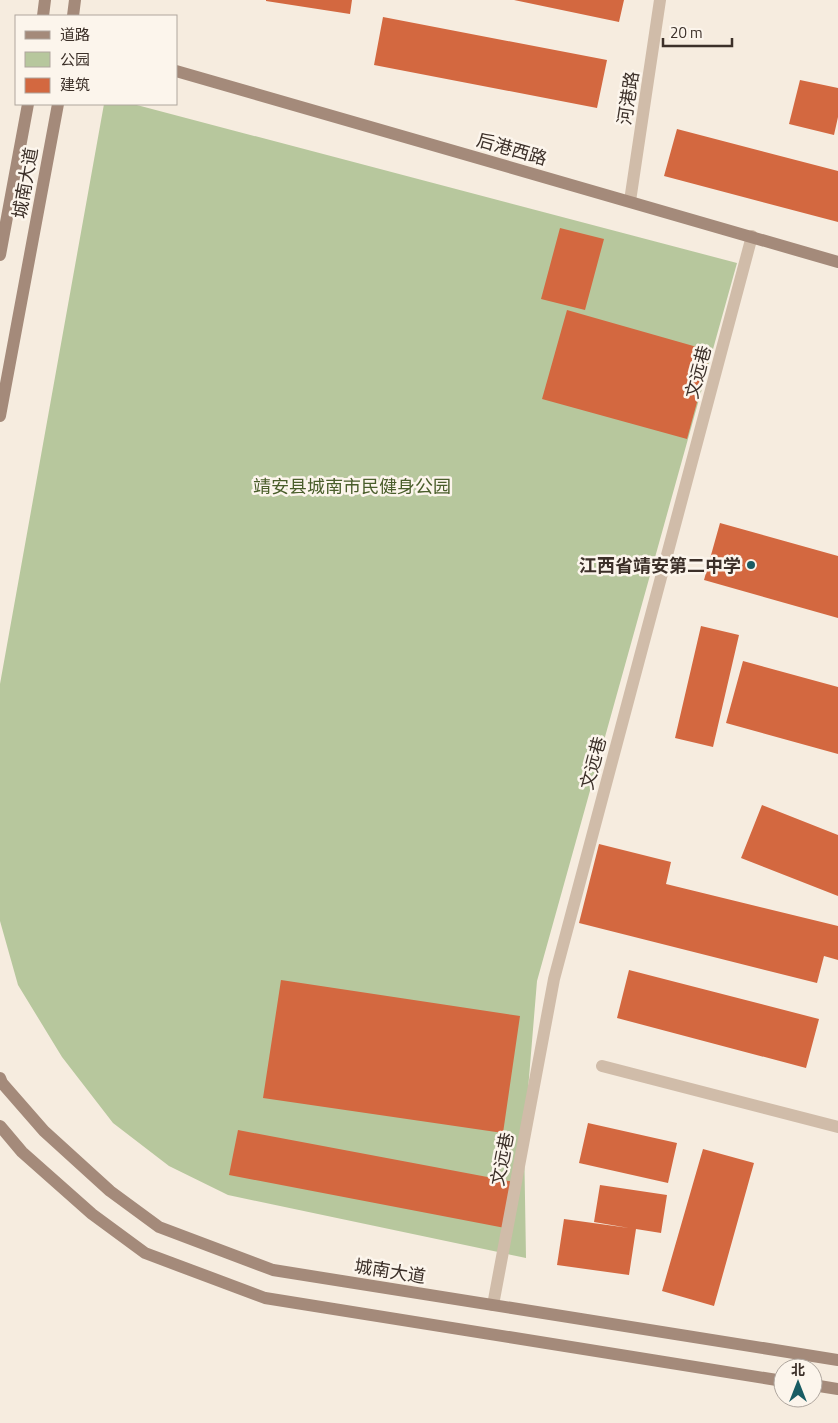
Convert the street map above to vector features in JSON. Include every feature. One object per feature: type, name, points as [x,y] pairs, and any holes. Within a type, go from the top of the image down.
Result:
[{"type":"main road","points":[[43,15],[45,0]]},
{"type":"main road","points":[[73,15],[76,0]]},
{"type":"main road","name":"后港西路","points":[[178,72],[838,262]]},
{"type":"main road","name":"城南大道","points":[[0,255],[28,105]]},
{"type":"main road","name":"城南大道","points":[[0,416],[58,105]]},
{"type":"main road","name":"城南大道","points":[[0,1078],[2,1083],[44,1131],[110,1190],[159,1226],[273,1270],[838,1360]]},
{"type":"main road","points":[[0,1126],[22,1152],[92,1214],[145,1253],[265,1298],[773,1379]]},
{"type":"main road","points":[[823,1387],[838,1389]]},
{"type":"street","name":"河港路","points":[[630,201],[660,0]]},
{"type":"street","name":"文远巷","points":[[493,1305],[554,979],[752,236]]},
{"type":"street","points":[[602,1066],[838,1128]]},
{"type":"green space","name":"靖安县城南市民健身公园","points":[[104,105],[137,105],[737,263],[537,981],[524,1138],[526,1258],[228,1195],[169,1166],[113,1123],[62,1057],[18,985],[0,921],[0,684]]},
{"type":"building","points":[[266,0],[352,0],[350,14]]},
{"type":"building","points":[[514,0],[624,0],[619,22]]},
{"type":"building","points":[[383,17],[607,60],[597,108],[374,65]]},
{"type":"building","points":[[800,80],[838,88],[838,117],[834,135],[789,124]]},
{"type":"building","points":[[677,129],[838,171],[838,222],[664,176]]},
{"type":"building","points":[[560,228],[604,239],[585,310],[541,299]]},
{"type":"building","points":[[567,310],[711,351],[687,439],[542,399]]},
{"type":"building","points":[[720,523],[838,556],[838,618],[704,580]]},
{"type":"building","points":[[701,626],[739,635],[713,747],[675,738]]},
{"type":"building","points":[[743,661],[838,687],[838,754],[726,723]]},
{"type":"building","points":[[762,805],[838,835],[838,896],[741,858]]},
{"type":"building","points":[[599,844],[671,862],[666,884],[838,926],[838,960],[824,956],[817,983],[579,923]]},
{"type":"building","points":[[629,970],[819,1019],[806,1068],[617,1018]]},
{"type":"building","points":[[281,980],[520,1016],[503,1133],[263,1098]]},
{"type":"building","points":[[588,1123],[677,1143],[668,1183],[579,1163]]},
{"type":"building","points":[[238,1130],[514,1182],[505,1228],[229,1175]]},
{"type":"building","points":[[703,1149],[754,1163],[714,1306],[662,1291]]},
{"type":"building","points":[[600,1185],[667,1195],[661,1233],[636,1229],[629,1275],[557,1265],[564,1219],[629,1228],[594,1222]]},
{"type":"place","name":"江西省靖安第二中学","points":[[751,565]]}]
